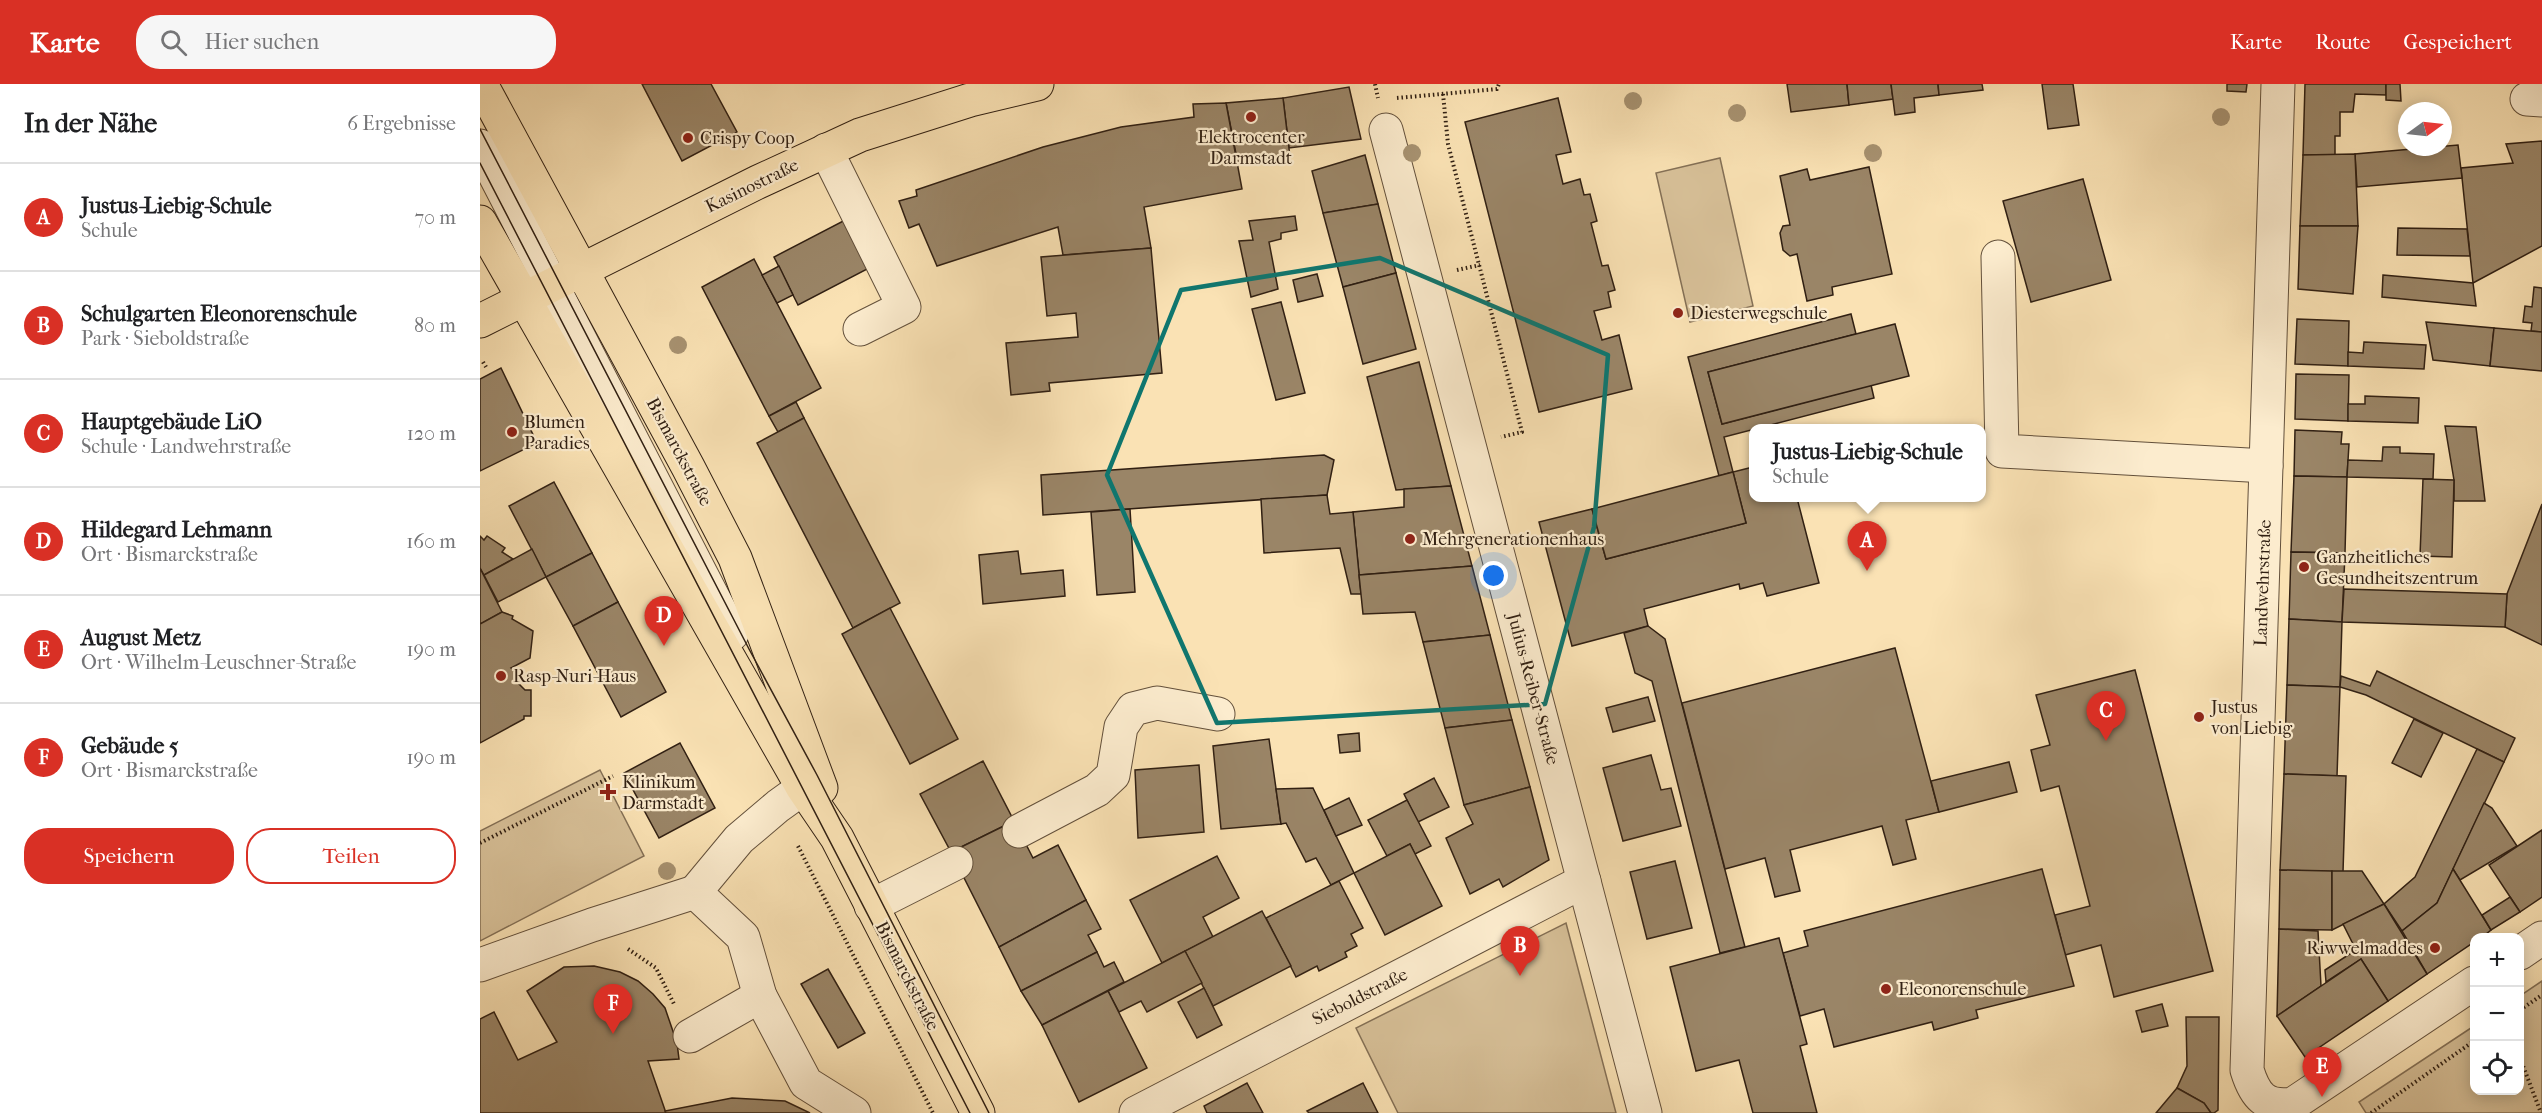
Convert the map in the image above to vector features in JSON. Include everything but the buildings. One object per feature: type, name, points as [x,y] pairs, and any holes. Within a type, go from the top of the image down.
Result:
[{"type":"main road","name":"Bismarckstraße","points":[[481,84],[735,558],[817,775],[837,838],[978,1113]]},
{"type":"main road","name":"Kasinostraße","points":[[480,321],[758,182],[860,135],[970,100],[1037,84]]},
{"type":"main road","name":"Bismarckstraße","points":[[480,222],[538,292],[790,797],[837,838]]},
{"type":"street","name":"Landwehrstraße","points":[[2260,1100],[2247,1070],[2278,84]]},
{"type":"street","name":"Julius-Reiber-Straße","points":[[1386,130],[1645,1113]]},
{"type":"street","name":"Bismarckstraße","points":[[480,146],[538,292],[837,838]]},
{"type":"street","points":[[826,150],[904,307],[860,329]]},
{"type":"street","points":[[1998,257],[2002,451],[2266,466]]},
{"type":"street","points":[[1019,831],[1097,790],[1113,775],[1121,727],[1133,709],[1157,703],[1218,714]]},
{"type":"street","points":[[480,965],[592,925],[696,892],[739,839],[790,797]]},
{"type":"street","points":[[872,906],[956,863]]},
{"type":"street","name":"Sieboldstraße","points":[[1136,1113],[1584,881]]},
{"type":"street","points":[[696,892],[743,937],[760,996],[806,1083],[854,1113]]},
{"type":"street","points":[[2524,950],[2542,938]]},
{"type":"street","points":[[2260,1100],[2294,1104],[2470,986]]},
{"type":"street","points":[[690,1036],[760,996]]},
{"type":"path","points":[[1399,97],[1497,89],[1498,84]]},
{"type":"path","points":[[1443,94],[1448,144],[1522,432],[1468,444]]},
{"type":"path","points":[[480,843],[613,776]]},
{"type":"path","points":[[790,797],[933,1113]]},
{"type":"path","points":[[592,925],[656,968],[690,1036]]},
{"type":"path","points":[[2524,1007],[2542,995]]},
{"type":"path","points":[[2371,1113],[2470,1044]]},
{"type":"path","points":[[2524,1068],[2541,1113]]},
{"type":"highlighted area","points":[[1380,258],[1608,355],[1594,527],[1545,704],[1217,723],[1107,475],[1181,290]]},
{"type":"shaded area","points":[[1720,158],[1753,306],[1690,322],[1656,173]]},
{"type":"shaded area","points":[[600,770],[644,856],[480,941],[480,831]]},
{"type":"shaded area","points":[[1566,923],[1616,1113],[1398,1113],[1356,1028]]},
{"type":"shaded area","points":[[2542,981],[2542,1113],[2366,1113],[2359,1102],[2470,1029],[2470,1095],[2524,1095],[2524,993]]},
{"type":"tram line","points":[[480,129],[749,649],[817,775],[989,1113]]},
{"type":"tram line","points":[[480,163],[970,1113]]},
{"type":"place","name":"Elektrocenter Darmstadt","points":[[1251,117]]},
{"type":"place","name":"Crispy Coop","points":[[688,138]]},
{"type":"place","name":"Diesterwegschule","points":[[1678,313]]},
{"type":"place","name":"Blumen Paradies","points":[[512,432]]},
{"type":"place","name":"Mehrgenerationenhaus","points":[[1410,539]]},
{"type":"place","name":"Ganzheitliches Gesundheitszentrum","points":[[2304,567]]},
{"type":"place","name":"Justus-Liebig-Schule","points":[[1867,571]]},
{"type":"place","name":"Hildegard Lehmann","points":[[664,646]]},
{"type":"place","name":"Rasp-Nuri-Haus","points":[[501,676]]},
{"type":"place","name":"Justus von Liebig","points":[[2199,717]]},
{"type":"place","name":"Hauptgebäude LiO","points":[[2106,741]]},
{"type":"place","name":"Klinikum Darmstadt","points":[[608,792]]},
{"type":"place","name":"Riwwelmaddes","points":[[2435,948]]},
{"type":"place","name":"Schulgarten Eleonorenschule","points":[[1520,976]]},
{"type":"place","name":"Eleonorenschule","points":[[1886,989]]},
{"type":"place","name":"Gebäude 5","points":[[613,1034]]},
{"type":"place","name":"August Metz","points":[[2322,1097]]}]
